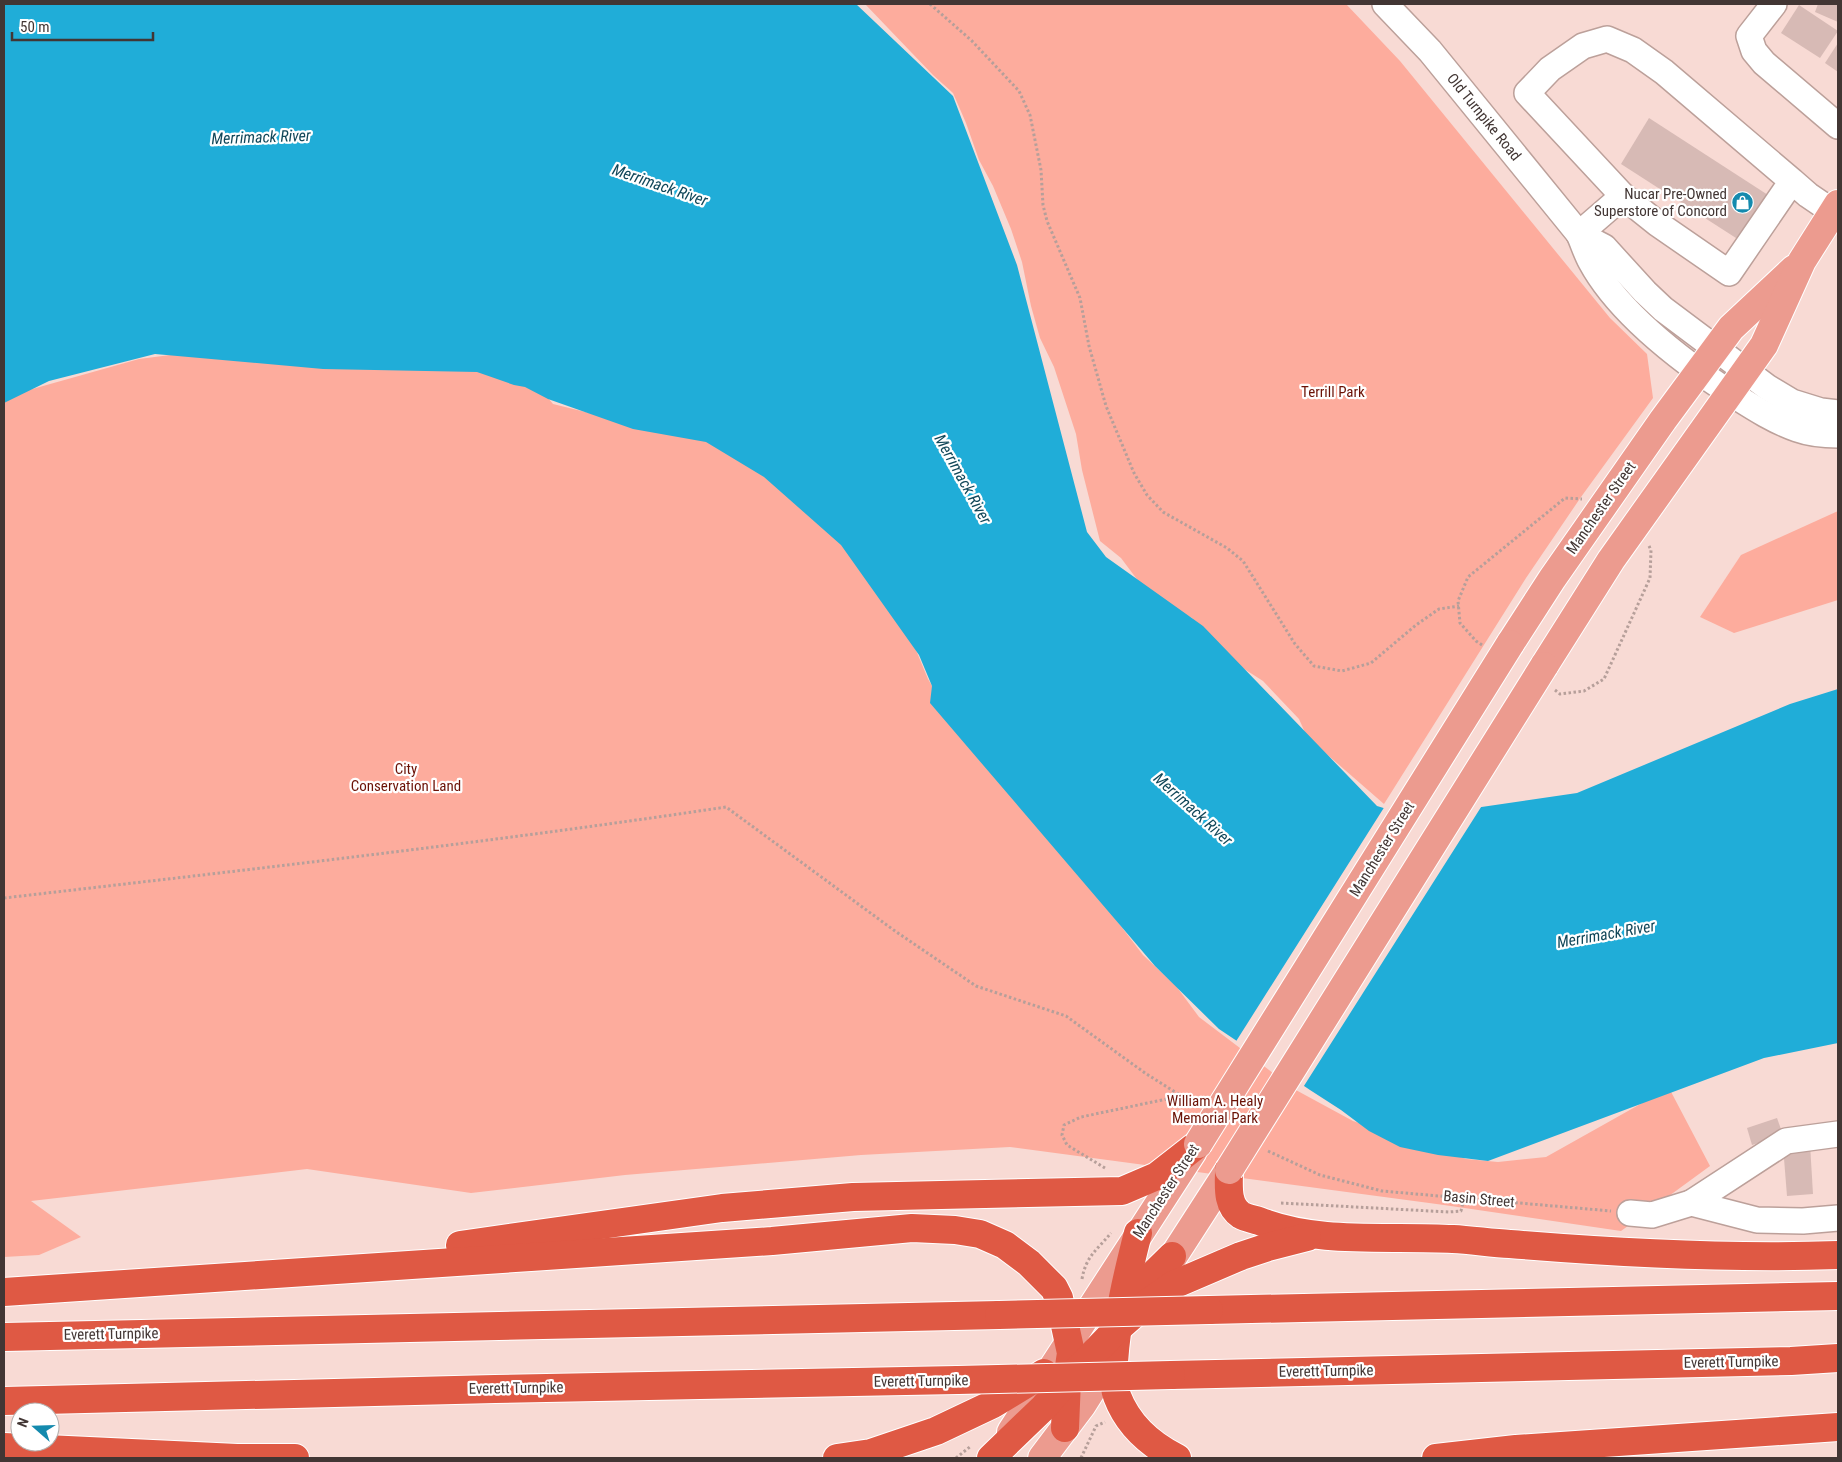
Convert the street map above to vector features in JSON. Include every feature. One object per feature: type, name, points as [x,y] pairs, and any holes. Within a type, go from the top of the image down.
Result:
[{"type":"highway","points":[[238,1277],[722,1208],[853,1197],[1122,1191],[1157,1176],[1198,1144]]},
{"type":"highway","points":[[1229,1170],[1229,1195],[1233,1206],[1241,1214],[1273,1227],[1316,1235],[1454,1239],[1664,1254],[1784,1257],[1838,1255]]},
{"type":"highway","points":[[4,1292],[762,1241],[912,1228],[956,1230],[980,1234],[1006,1245],[1029,1263],[1054,1288],[1059,1298],[1064,1361],[1065,1428]]},
{"type":"highway","points":[[1126,1231],[1124,1324],[1114,1374],[1116,1395],[1137,1429],[1158,1448],[1177,1458]]},
{"type":"highway","points":[[837,1458],[871,1453],[936,1431],[993,1404],[1064,1361],[1124,1324],[1173,1285],[1268,1247],[1316,1235]]},
{"type":"highway","name":"Everett Turnpike","points":[[4,1337],[1838,1296]]},
{"type":"highway","name":"Everett Turnpike","points":[[4,1401],[1838,1358]]},
{"type":"highway","points":[[1436,1458],[1516,1449],[1838,1427]]},
{"type":"highway","points":[[1664,1458],[1838,1436]]},
{"type":"highway","points":[[4,1447],[237,1458],[295,1458]]},
{"type":"main road","name":"Manchester Street","points":[[1042,1458],[1082,1405],[1124,1324],[1229,1170],[1611,560],[1764,345],[1802,261],[1836,208]]},
{"type":"main road","name":"Manchester Street","points":[[990,1458],[1064,1361],[1126,1231],[1198,1144],[1510,644],[1564,563],[1663,420],[1736,322],[1802,261]]},
{"type":"street","name":"Old Turnpike Road","points":[[1386,4],[1430,50],[1579,234],[1591,262],[1611,290],[1665,346],[1699,372],[1759,411],[1799,430],[1820,435],[1838,435]]},
{"type":"street","points":[[1774,4],[1749,36],[1754,51],[1764,63],[1836,120]]},
{"type":"street","points":[[1792,181],[1729,273],[1658,224],[1623,196],[1527,93],[1550,69],[1583,46],[1607,39],[1633,50],[1664,72],[1792,181],[1808,195],[1836,208]]},
{"type":"street","points":[[1579,234],[1623,196]]},
{"type":"street","name":"Old Turnpike Road","points":[[1579,234],[1604,247],[1663,309],[1767,387],[1792,402],[1821,411],[1838,413]]},
{"type":"street","points":[[1630,1213],[1652,1215],[1691,1203],[1786,1141],[1838,1134]]},
{"type":"street","points":[[1691,1203],[1757,1220],[1803,1221],[1838,1218]]},
{"type":"path","points":[[930,4],[972,41],[1019,91],[1030,115],[1041,170],[1043,205],[1047,221],[1080,298],[1089,346],[1106,406],[1134,473],[1147,495],[1163,512],[1227,548],[1243,561],[1295,644],[1314,666],[1342,670],[1371,662],[1416,625],[1439,609],[1459,606]]},
{"type":"path","points":[[4,898],[375,855],[580,829],[726,807],[895,931],[976,986],[1066,1016],[1145,1073],[1198,1107]]},
{"type":"path","points":[[1106,1170],[1067,1145],[1062,1135],[1064,1125],[1081,1118],[1181,1096]]},
{"type":"path","name":"Basin Street","points":[[1265,1150],[1320,1174],[1382,1191],[1630,1213]]},
{"type":"path","points":[[1280,1203],[1449,1212],[1461,1211],[1464,1198]]},
{"type":"path","points":[[1080,1286],[1084,1266],[1094,1250],[1126,1231]]},
{"type":"path","points":[[1081,1458],[1096,1426],[1113,1418]]},
{"type":"green space","name":"Terrill Park","points":[[865,4],[1346,4],[1400,61],[1610,318],[1647,354],[1653,398],[1581,497],[1526,578],[1384,804],[1307,737],[1299,719],[1263,681],[1238,665],[1202,635],[1192,618],[1151,598],[1121,558],[1100,541],[1082,470],[1076,434],[1054,367],[1040,338],[1022,262],[1011,229],[993,186],[979,160],[953,93],[933,75]]},
{"type":"green space","name":"City Conservation Land","points":[[354,345],[534,381],[553,404],[618,420],[694,433],[814,492],[901,614],[928,679],[958,730],[1107,908],[1143,955],[1176,986],[1199,1017],[1294,1089],[1353,1121],[1466,1159],[1498,1162],[1546,1157],[1669,1088],[1710,1166],[1621,1231],[1444,1205],[1010,1147],[861,1155],[625,1175],[471,1193],[307,1169],[31,1201],[81,1237],[39,1255],[4,1257],[4,397],[139,359],[217,349]]},
{"type":"green space","points":[[1838,511],[1838,600],[1734,633],[1700,617],[1741,555]]},
{"type":"water","name":"Merrimack River","points":[[4,4],[856,4],[953,96],[1017,265],[1087,532],[1106,557],[1203,626],[1377,806],[1413,817],[1577,793],[1790,704],[1838,689],[1838,1043],[1764,1058],[1488,1161],[1438,1155],[1400,1147],[1369,1131],[1341,1110],[1219,1029],[1155,966],[930,703],[932,686],[919,655],[841,545],[764,477],[706,442],[633,429],[548,399],[525,387],[477,372],[323,369],[155,354],[49,381],[4,403]]},
{"type":"pier","points":[[1483,804],[1302,1089],[1235,1043],[1385,806],[1414,815]]},
{"type":"building","points":[[1818,4],[1838,4],[1838,22],[1815,12]]},
{"type":"building","points":[[1799,5],[1838,31],[1820,58],[1781,33]]},
{"type":"building","points":[[1838,43],[1838,72],[1825,63]]},
{"type":"building","points":[[1649,118],[1768,195],[1743,234],[1736,238],[1621,164]]},
{"type":"building","points":[[1777,1118],[1783,1135],[1752,1145],[1747,1128]]},
{"type":"building","points":[[1810,1144],[1813,1194],[1787,1196],[1783,1146]]},
{"type":"place","name":"Nucar Pre-Owned Superstore of Concord","points":[[1743,203]]},
{"type":"park label","name":"William A. Healy Memorial Park","points":[[1215,1110]]}]
